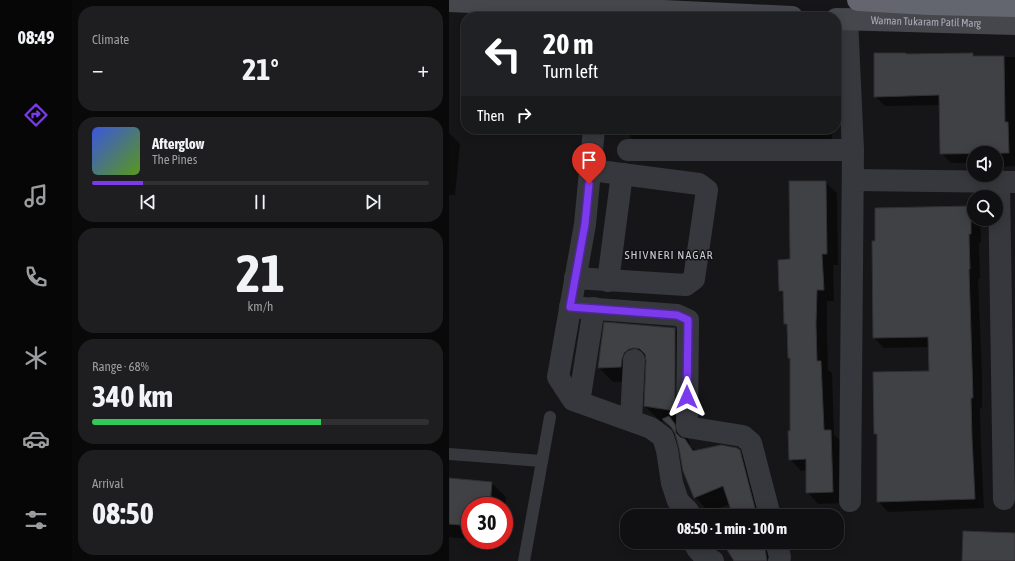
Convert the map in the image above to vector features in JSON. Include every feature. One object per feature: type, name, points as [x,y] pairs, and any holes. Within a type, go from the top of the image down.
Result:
[{"type":"highway","points":[[857,0],[929,4],[1015,6]]},
{"type":"main road","points":[[449,1],[592,12]]},
{"type":"main road","name":"Waman Tukaram Patil Marg","points":[[844,13],[1015,24]]},
{"type":"street","points":[[844,13],[854,180],[850,501]]},
{"type":"street","points":[[594,134],[585,224],[558,377],[573,400],[651,428],[663,437],[667,450],[672,483],[678,501],[686,509]]},
{"type":"street","points":[[628,150],[853,150]]},
{"type":"street","points":[[577,270],[609,272],[686,285],[694,279],[707,190],[699,184],[591,170]]},
{"type":"street","points":[[609,272],[622,174]]},
{"type":"street","points":[[854,180],[1007,182],[1004,499]]},
{"type":"street","points":[[570,307],[677,315],[688,320],[687,427]]},
{"type":"street","points":[[579,402],[594,308]]},
{"type":"street","points":[[631,420],[634,360]]},
{"type":"street","points":[[663,437],[687,427],[743,436],[751,443],[767,509]]},
{"type":"street","points":[[698,549],[707,558],[713,561]]},
{"type":"street","points":[[778,549],[780,557],[779,561]]},
{"type":"lane","points":[[524,561],[550,417]]},
{"type":"lane","points":[[449,454],[542,461]]},
{"type":"building","points":[[874,53],[973,53],[973,56],[1004,56],[1005,122],[1008,122],[1009,153],[1003,153],[1003,146],[967,146],[967,154],[940,154],[939,95],[874,97]]},
{"type":"building","points":[[789,181],[826,181],[827,254],[822,254],[824,290],[817,290],[816,324],[817,361],[821,361],[824,430],[831,430],[833,492],[806,493],[806,459],[789,460],[788,431],[790,431],[790,358],[788,358],[787,324],[784,324],[783,291],[779,291],[778,260],[790,259]]},
{"type":"building","points":[[967,206],[967,226],[971,226],[971,234],[969,234],[969,269],[973,398],[971,398],[972,438],[975,499],[877,502],[877,434],[874,434],[873,372],[929,371],[928,337],[873,338],[872,241],[875,241],[875,208]]},
{"type":"building","points":[[604,322],[675,328],[675,411],[644,406],[646,361],[645,354],[640,349],[629,349],[624,353],[621,367],[598,368]]},
{"type":"building","points":[[669,416],[675,424],[676,433],[685,439],[693,451],[721,445],[740,450],[755,509],[731,509],[723,486],[694,498],[683,471],[675,433],[662,419]]},
{"type":"building","points":[[449,478],[492,482],[491,497],[461,497],[461,525],[449,524]]},
{"type":"building","points":[[963,531],[1015,533],[1015,561],[962,561]]},
{"type":"building","points":[[727,549],[765,549],[767,561],[734,561]]},
{"type":"district","name":"SHIVNERI NAGAR","points":[[669,255]]},
{"type":"route","points":[[589,184],[585,224],[570,307],[677,315],[688,320],[687,397]]}]
